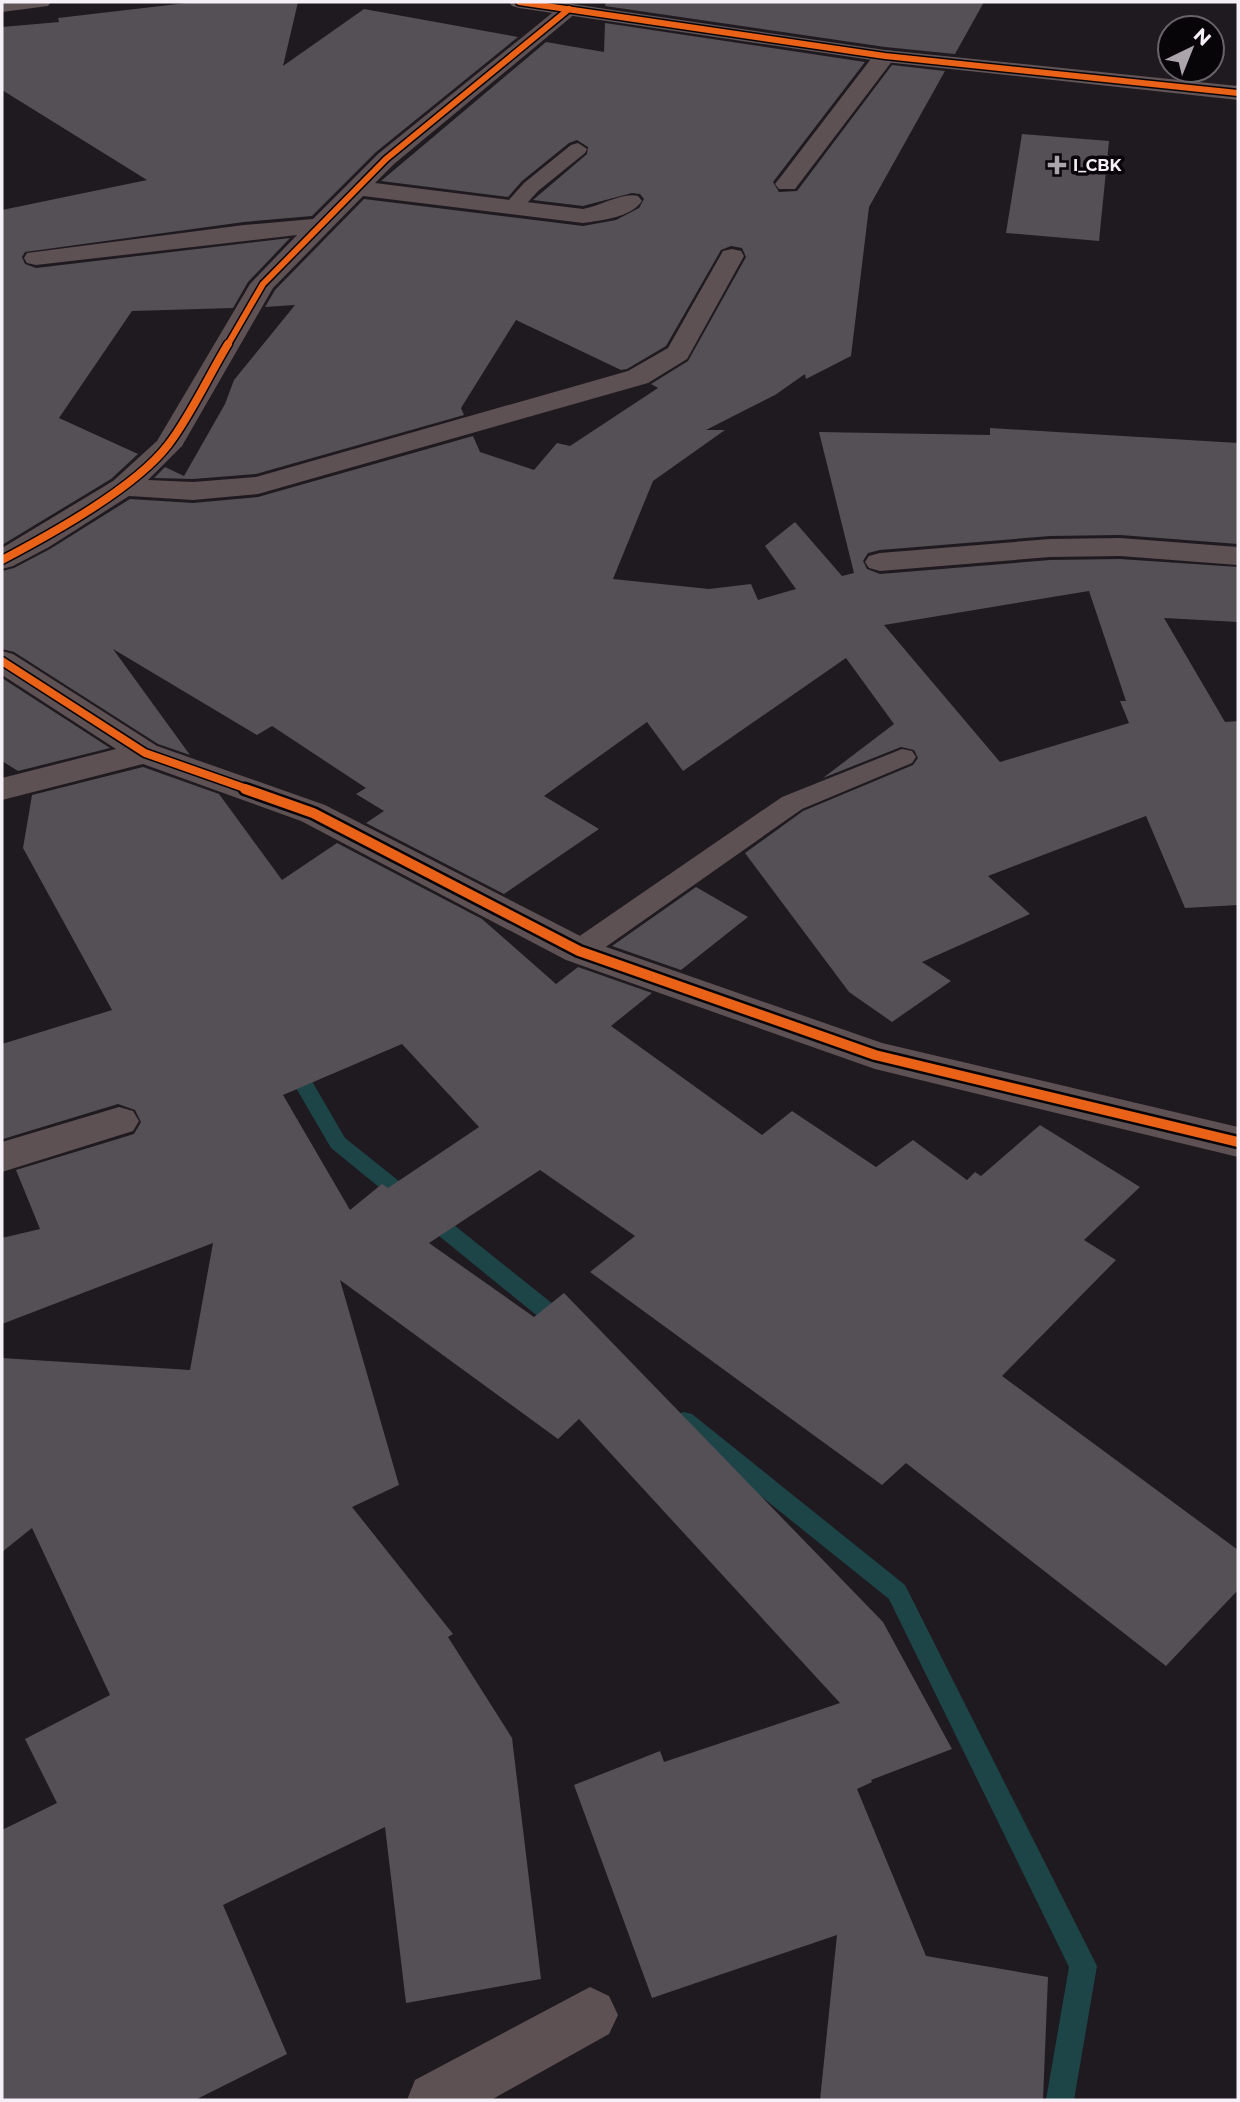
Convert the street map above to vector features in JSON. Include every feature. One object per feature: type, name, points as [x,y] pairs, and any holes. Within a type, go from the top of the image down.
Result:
[{"type":"street","points":[[2,6],[41,2]]},
{"type":"street","points":[[519,2],[581,8],[885,56],[1238,93]]},
{"type":"street","points":[[2,559],[38,541],[123,487],[168,446],[263,284],[317,226],[386,159],[581,8]]},
{"type":"street","points":[[787,184],[885,56]]},
{"type":"street","points":[[358,188],[583,216],[608,212],[630,201]]},
{"type":"street","points":[[36,258],[244,232],[317,226]]},
{"type":"street","points":[[123,487],[193,491],[258,485],[638,377],[678,353],[732,256]]},
{"type":"street","points":[[880,562],[1050,548],[1120,547],[1238,556]]},
{"type":"street","points":[[2,661],[145,753],[313,813],[579,951],[875,1055],[1238,1142]]},
{"type":"street","points":[[2,789],[76,768],[145,753]]},
{"type":"street","points":[[2,1157],[119,1121]]},
{"type":"street","points":[[435,2100],[590,2015]]},
{"type":"lane","points":[[511,209],[531,187],[578,149]]},
{"type":"lane","points":[[579,951],[792,803],[902,757]]},
{"type":"building","points":[[195,2],[298,2],[283,66],[364,9],[518,37],[376,152],[312,216],[244,222],[25,252],[22,257],[25,264],[36,268],[290,238],[248,282],[233,308],[132,311],[59,418],[138,454],[111,479],[2,545],[2,210],[147,180],[2,90],[2,27],[59,22],[58,18]]},
{"type":"building","points":[[606,2],[984,2],[955,54],[885,47],[605,6]]},
{"type":"building","points":[[605,23],[865,62],[773,182],[779,192],[797,191],[892,65],[945,71],[869,207],[851,356],[806,379],[805,374],[775,395],[706,430],[725,430],[653,481],[613,579],[709,589],[751,584],[758,600],[796,589],[765,546],[795,522],[842,576],[854,573],[819,432],[990,435],[990,428],[1238,443],[1238,544],[1120,535],[1050,536],[880,550],[868,553],[863,561],[867,569],[880,574],[1050,560],[1120,559],[1238,567],[1238,622],[1164,618],[1225,722],[1238,721],[1238,905],[1185,908],[1146,816],[988,876],[1030,914],[922,962],[951,981],[892,1022],[849,992],[745,853],[803,811],[913,765],[918,758],[914,750],[901,747],[823,778],[894,724],[846,658],[683,771],[647,722],[544,796],[599,829],[504,894],[366,823],[384,811],[356,794],[366,788],[272,726],[257,735],[113,649],[190,755],[158,744],[14,652],[2,649],[2,571],[14,568],[50,549],[130,499],[193,503],[258,497],[473,436],[480,452],[534,470],[557,443],[570,446],[658,388],[651,384],[688,361],[746,257],[742,248],[731,246],[721,250],[666,346],[627,369],[621,370],[516,320],[461,408],[464,415],[256,474],[193,479],[154,478],[165,467],[184,476],[225,404],[234,380],[295,305],[265,307],[275,290],[364,199],[583,226],[616,220],[639,208],[644,199],[640,194],[632,193],[583,206],[533,200],[587,154],[588,147],[577,140],[569,143],[522,181],[508,197],[381,181],[546,42],[604,52]],"holes":[[[1089,591],[1126,701],[1120,701],[1129,723],[1000,762],[884,625]]]},
{"type":"building","points":[[1022,134],[1109,141],[1099,241],[1006,233]]},
{"type":"building","points":[[2,678],[110,748],[18,771],[2,761]]},
{"type":"building","points":[[143,767],[219,794],[282,880],[337,843],[482,919],[556,984],[578,967],[652,993],[611,1026],[762,1135],[792,1111],[876,1167],[913,1140],[967,1180],[975,1172],[981,1176],[1040,1125],[1140,1187],[1084,1240],[1116,1260],[1002,1376],[1238,1550],[1238,1590],[1166,1666],[906,1463],[882,1485],[590,1272],[635,1236],[540,1170],[429,1243],[534,1317],[564,1293],[883,1622],[952,1749],[871,1780],[872,1782],[857,1789],[926,1956],[1048,1977],[1043,2100],[820,2100],[837,1935],[652,1998],[574,1785],[660,1751],[664,1762],[840,1703],[579,1419],[558,1439],[340,1280],[399,1485],[352,1507],[453,1634],[448,1637],[512,1738],[541,1979],[406,2003],[385,1827],[223,1905],[287,2054],[195,2100],[2,2100],[2,1830],[57,1803],[25,1739],[110,1695],[32,1528],[2,1552],[2,1358],[190,1370],[213,1243],[2,1324],[2,1238],[40,1229],[16,1170],[134,1134],[141,1122],[135,1110],[118,1104],[3,1139],[2,1137],[2,1044],[112,1010],[23,848],[32,795]],"holes":[[[402,1044],[479,1127],[388,1188],[382,1184],[350,1210],[283,1095]]]},
{"type":"building","points":[[696,887],[748,917],[681,970],[612,946]]},
{"type":"waterway","points":[[292,1064],[338,1143],[565,1326]]},
{"type":"waterway","points":[[684,1421],[897,1592],[1083,1966],[1060,2100]]},
{"type":"cycle path","points":[[519,2],[885,56],[1238,93]]},
{"type":"cycle path","points":[[2,560],[38,541],[123,487],[168,446],[263,284],[386,159],[569,9]]},
{"type":"cycle path","points":[[2,661],[145,753],[313,813],[579,951],[875,1055],[1238,1142]]},
{"type":"place","name":"I_CBK","points":[[1057,165]]}]
